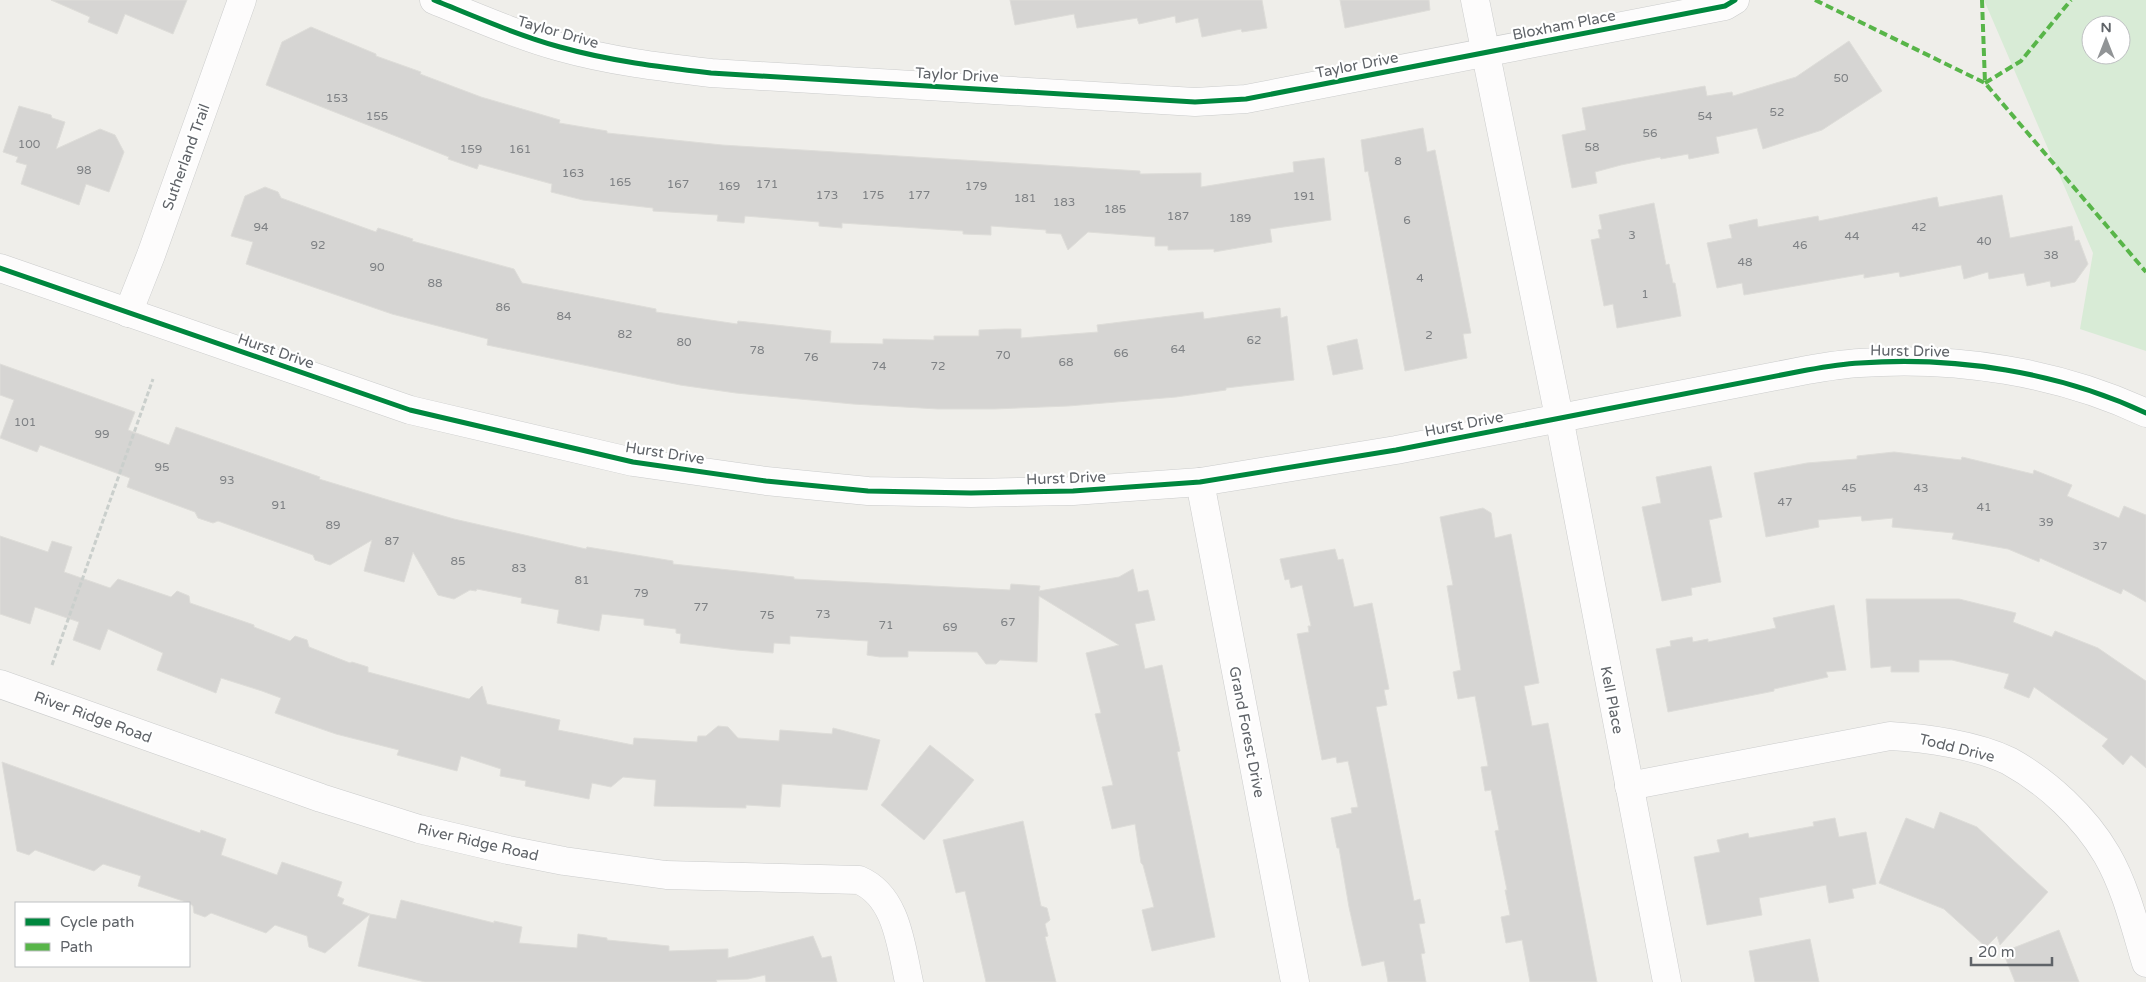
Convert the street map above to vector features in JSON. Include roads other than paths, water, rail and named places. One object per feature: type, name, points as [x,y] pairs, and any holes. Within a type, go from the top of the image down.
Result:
[{"type":"street","name":"Sutherland Trail","points":[[128,313],[152,255],[242,0]]},
{"type":"street","name":"Taylor Drive","points":[[434,0],[511,31],[560,47],[655,67],[1195,102],[1246,99],[1485,54]]},
{"type":"street","points":[[1476,0],[1485,54],[1559,417]]},
{"type":"street","name":"Bloxham Place","points":[[1485,54],[1725,6],[1735,0]]},
{"type":"street","name":"Hurst Drive","points":[[0,268],[410,410],[633,462],[766,481],[868,491],[971,493],[1073,491],[1200,482],[1396,450],[1807,370],[1858,363],[1902,361],[1958,364],[2002,370],[2098,393],[2146,412]]},
{"type":"street","name":"Kell Place","points":[[1559,417],[1667,982]]},
{"type":"street","name":"Grand Forest Drive","points":[[1200,482],[1295,982]]},
{"type":"street","name":"River Ridge Road","points":[[0,684],[321,798],[419,829],[499,848],[666,875],[859,880],[872,886],[889,907],[909,982]]},
{"type":"street","name":"Todd Drive","points":[[1629,786],[1890,736],[1928,738],[2008,761],[2048,788],[2081,820],[2107,855],[2125,896],[2146,962]]}]
